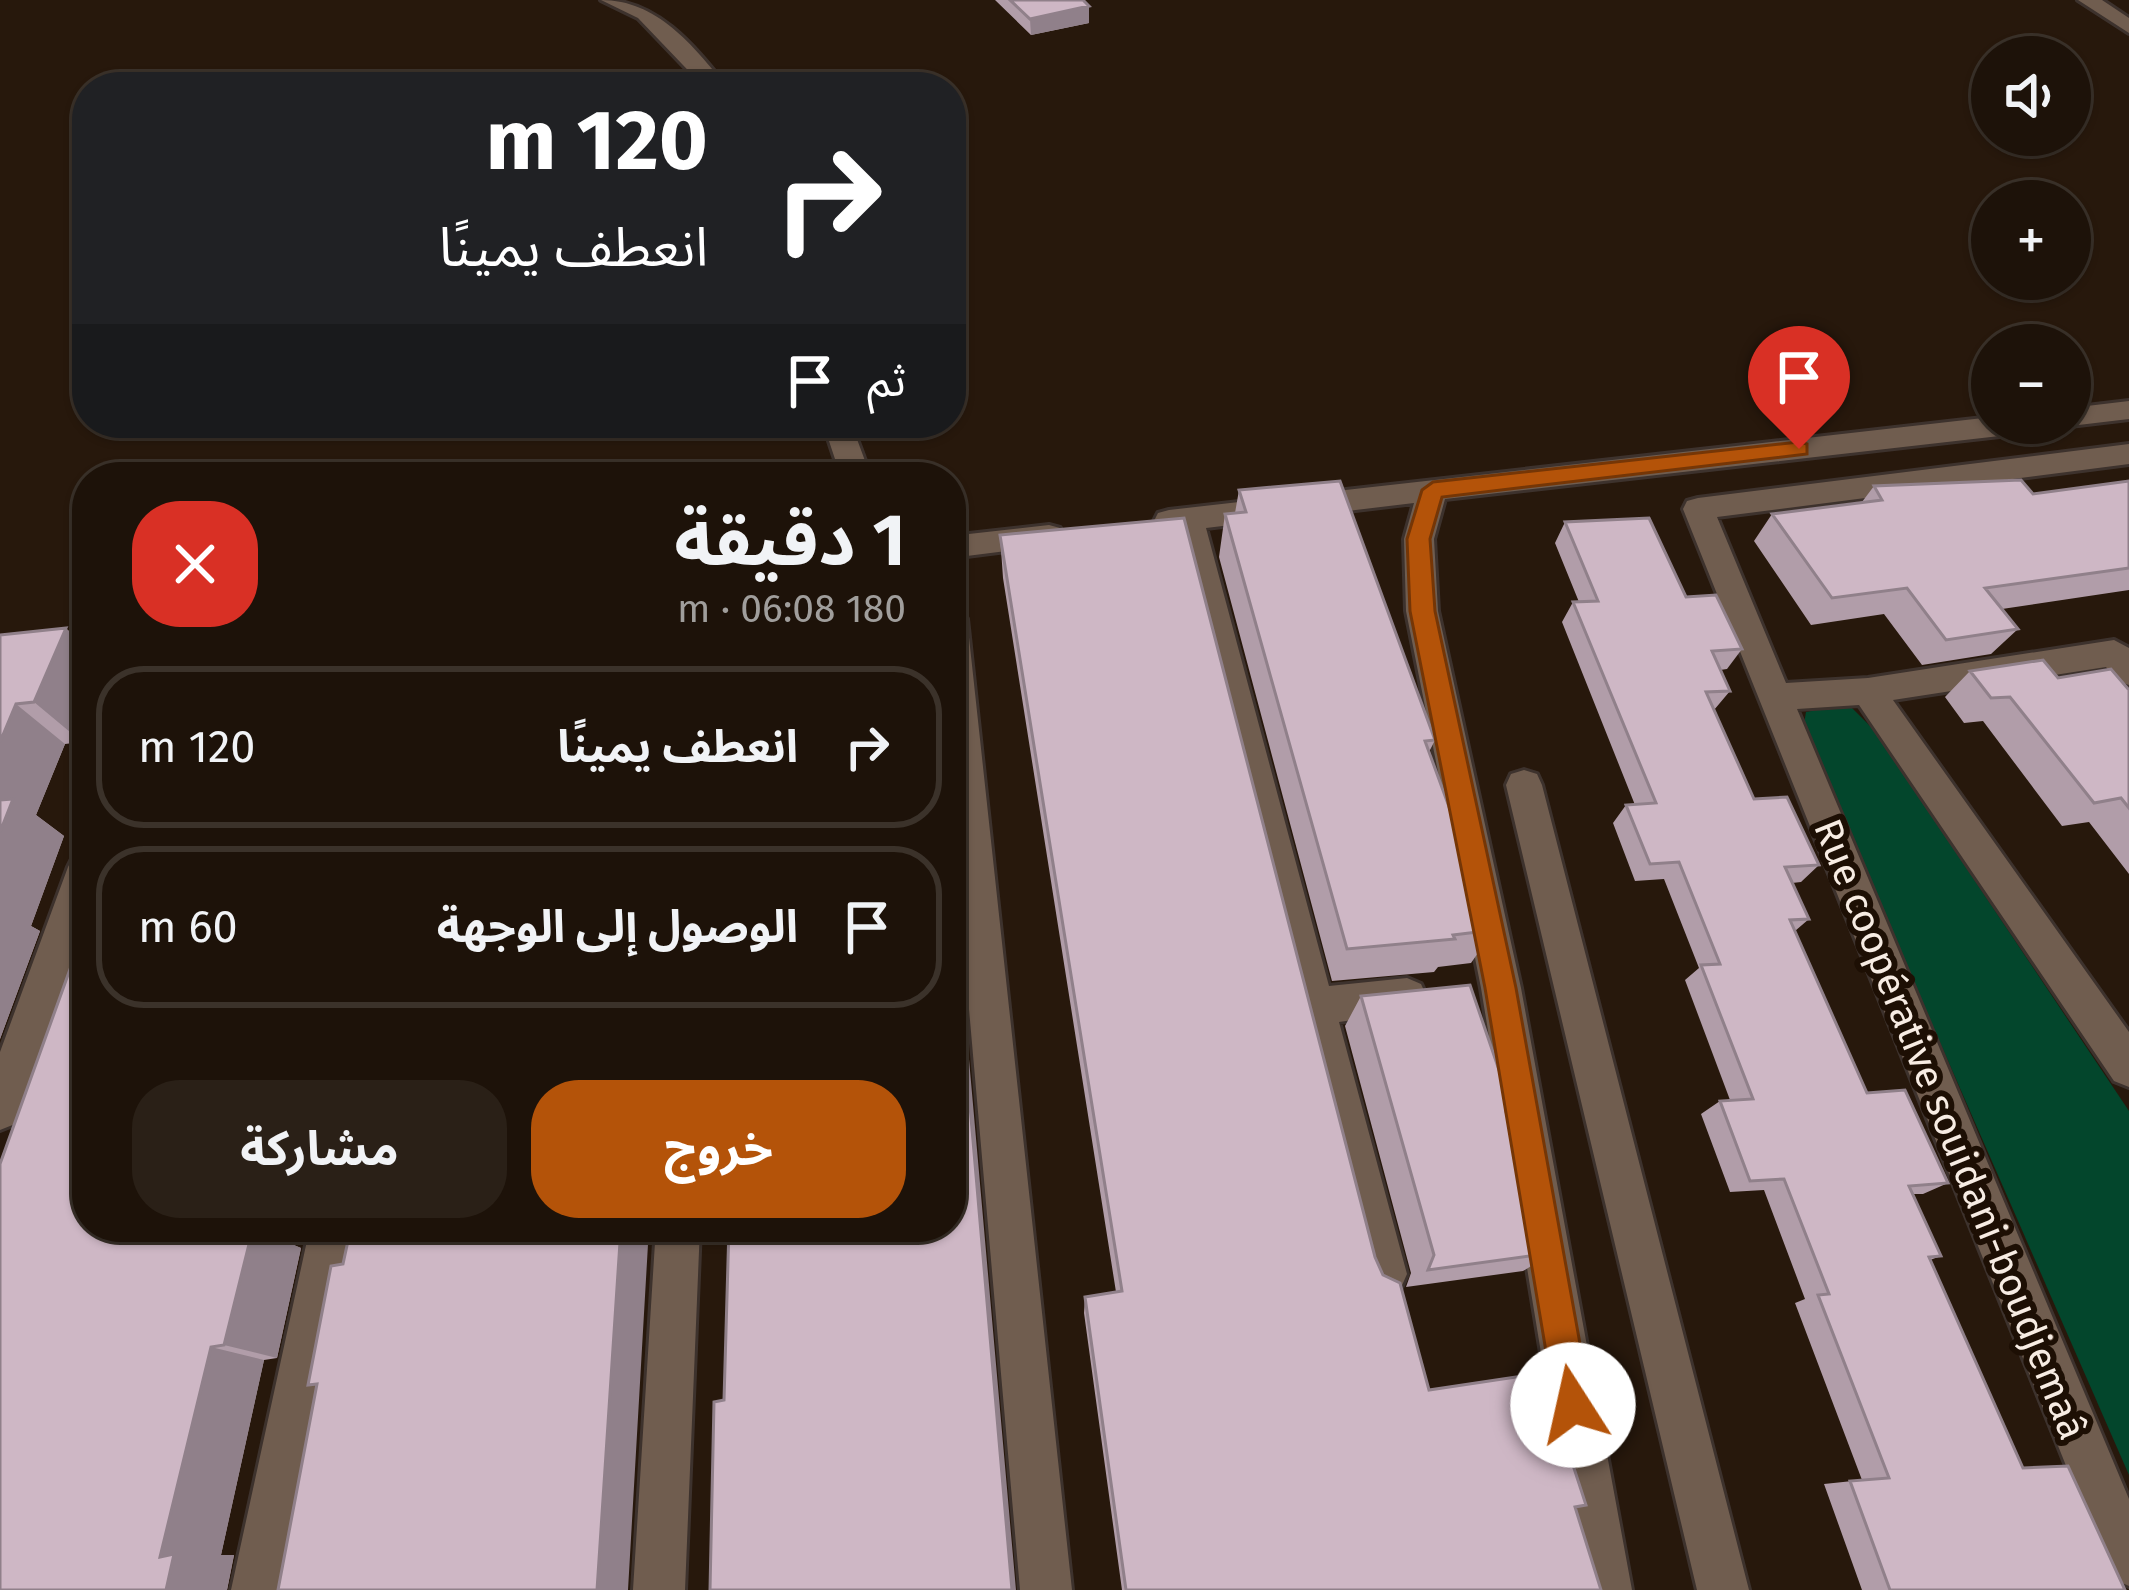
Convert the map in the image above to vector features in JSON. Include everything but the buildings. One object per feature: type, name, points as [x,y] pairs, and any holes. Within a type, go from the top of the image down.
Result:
[{"type":"street","points":[[611,0],[645,14],[701,72]]},
{"type":"street","points":[[2088,0],[2129,27]]},
{"type":"street","points":[[2091,415],[2129,410]]},
{"type":"street","points":[[1141,525],[1971,429]]},
{"type":"street","name":"Rue coopérative souidani-boudjemaâ","points":[[2129,454],[1698,509],[2129,1560]]},
{"type":"street","points":[[1433,490],[1419,539],[1422,611],[1501,988],[1606,1590]]},
{"type":"street","points":[[1188,519],[1384,1274]]},
{"type":"street","points":[[966,545],[1070,533]]},
{"type":"street","points":[[1774,698],[1868,691],[2124,658]]},
{"type":"street","points":[[1868,691],[2129,1066]]},
{"type":"street","points":[[1524,785],[1723,1590]]},
{"type":"street","points":[[966,841],[1046,1590]]},
{"type":"street","points":[[0,1109],[72,909]]},
{"type":"street","points":[[1315,1006],[1501,988]]},
{"type":"street","points":[[256,1590],[329,1242]]},
{"type":"street","points":[[659,1590],[678,1242]]},
{"type":"green space","points":[[1848,704],[1874,730],[2129,1111],[2129,1475],[1803,729],[1806,712]]},
{"type":"route","points":[[1573,1405],[1501,988],[1422,611],[1419,539],[1433,490],[1799,449]]}]
